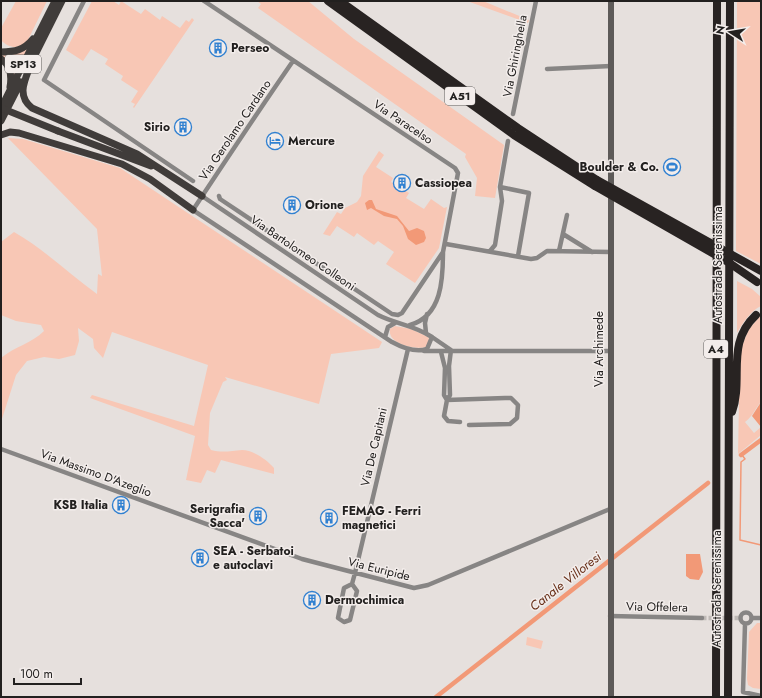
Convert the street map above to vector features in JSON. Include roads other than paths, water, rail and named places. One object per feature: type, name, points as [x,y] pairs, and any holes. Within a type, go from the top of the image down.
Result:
[{"type":"highway","name":"A51","points":[[328,1],[514,135],[722,258],[759,283]]},
{"type":"highway","name":"A51","points":[[340,1],[596,183],[761,272]]},
{"type":"highway","name":"Autostrada Serenissima","points":[[716,697],[717,1]]},
{"type":"highway","name":"Autostrada Serenissima","points":[[728,697],[730,1]]},
{"type":"highway","points":[[730,418],[736,400],[737,350],[745,328],[756,315]]},
{"type":"main road","name":"SP13","points":[[1,108],[55,1]]},
{"type":"main road","name":"SP13","points":[[1,121],[62,1]]},
{"type":"main road","points":[[1,52],[22,49],[40,31]]},
{"type":"main road","points":[[1,59],[6,64],[11,76],[6,98]]},
{"type":"main road","points":[[31,64],[22,91],[25,100],[31,107],[132,151],[202,196]]},
{"type":"main road","points":[[1,108],[58,132],[162,170]]},
{"type":"main road","points":[[1,135],[13,132],[118,162],[150,179]]},
{"type":"main road","points":[[110,151],[136,166],[150,179],[193,210]]},
{"type":"street","points":[[84,1],[44,80],[192,181]]},
{"type":"street","name":"Via Paracelso","points":[[204,1],[455,168],[458,173],[458,179],[446,244],[443,252],[402,313],[398,315]]},
{"type":"street","name":"Via Ghiringhella","points":[[513,114],[536,1]]},
{"type":"street","name":"Via Archimede","points":[[611,1],[611,697]]},
{"type":"street","name":"Via Gerolamo Cardano","points":[[193,210],[293,60]]},
{"type":"street","points":[[547,69],[611,66]]},
{"type":"street","points":[[490,251],[495,245],[502,201],[500,187],[508,141]]},
{"type":"street","points":[[500,187],[529,193],[518,256]]},
{"type":"street","name":"Via Bartolomeo Colleoni","points":[[202,196],[378,315],[395,323],[409,325],[426,333],[451,350]]},
{"type":"street","name":"Via Bartolomeo Colleoni","points":[[219,196],[220,199],[392,314],[398,315]]},
{"type":"street","name":"Via Bartolomeo Colleoni","points":[[193,210],[385,337],[408,349],[422,350]]},
{"type":"street","points":[[559,252],[567,215]]},
{"type":"street","points":[[563,234],[593,252]]},
{"type":"street","points":[[446,244],[531,259],[537,258],[547,251],[611,252]]},
{"type":"street","points":[[409,325],[418,322],[427,314],[440,296],[442,287],[443,252]]},
{"type":"street","points":[[426,333],[424,323],[427,314]]},
{"type":"street","points":[[385,337],[388,327],[395,323]]},
{"type":"street","points":[[422,350],[427,349],[432,337]]},
{"type":"street","name":"Via De Capitani","points":[[352,584],[408,349]]},
{"type":"street","points":[[422,350],[441,352],[451,350],[610,351]]},
{"type":"street","points":[[451,350],[449,366],[450,395],[447,400],[444,416],[448,422],[460,422]]},
{"type":"street","points":[[441,352],[445,368],[444,395],[447,400]]},
{"type":"street","points":[[447,400],[510,398],[518,405],[517,418],[510,424],[469,425]]},
{"type":"street","name":"Via Massimo D'Azeglio","points":[[1,449],[185,515]]},
{"type":"street","name":"Via Euripide","points":[[185,515],[302,559],[414,588],[428,585],[610,509]]},
{"type":"street","points":[[352,584],[357,591],[350,620],[344,622],[338,618],[344,588],[352,584]]},
{"type":"street","points":[[761,618],[752,618],[749,614],[742,615],[741,620],[745,624],[742,692],[761,696]]},
{"type":"street","name":"Via Offelera","points":[[610,616],[702,618]]},
{"type":"street","points":[[745,624],[750,623],[752,618]]},
{"type":"waterway","name":"Canale Villoresi","points":[[741,455],[761,440]]},
{"type":"waterway","points":[[742,455],[745,459],[741,462],[740,540],[761,545]]},
{"type":"waterway","name":"Canale Villoresi","points":[[436,697],[708,483]]},
{"type":"tunnel","points":[[702,618],[741,618]]},
{"type":"place","name":"Perseo","points":[[218,48]]},
{"type":"place","name":"Sirio","points":[[183,127]]},
{"type":"place","name":"Mercure","points":[[275,141]]},
{"type":"place","name":"Boulder & Co.","points":[[672,167]]},
{"type":"place","name":"Cassiopea","points":[[402,183]]},
{"type":"place","name":"Orione","points":[[292,205]]},
{"type":"place","name":"KSB Italia","points":[[121,505]]},
{"type":"place","name":"Serigrafia Sacca'","points":[[258,516]]},
{"type":"place","name":"FEMAG - Ferri magnetici","points":[[329,518]]},
{"type":"place","name":"SEA - Serbatoi e autoclavi","points":[[200,558]]},
{"type":"place","name":"Dermochimica","points":[[312,600]]}]
